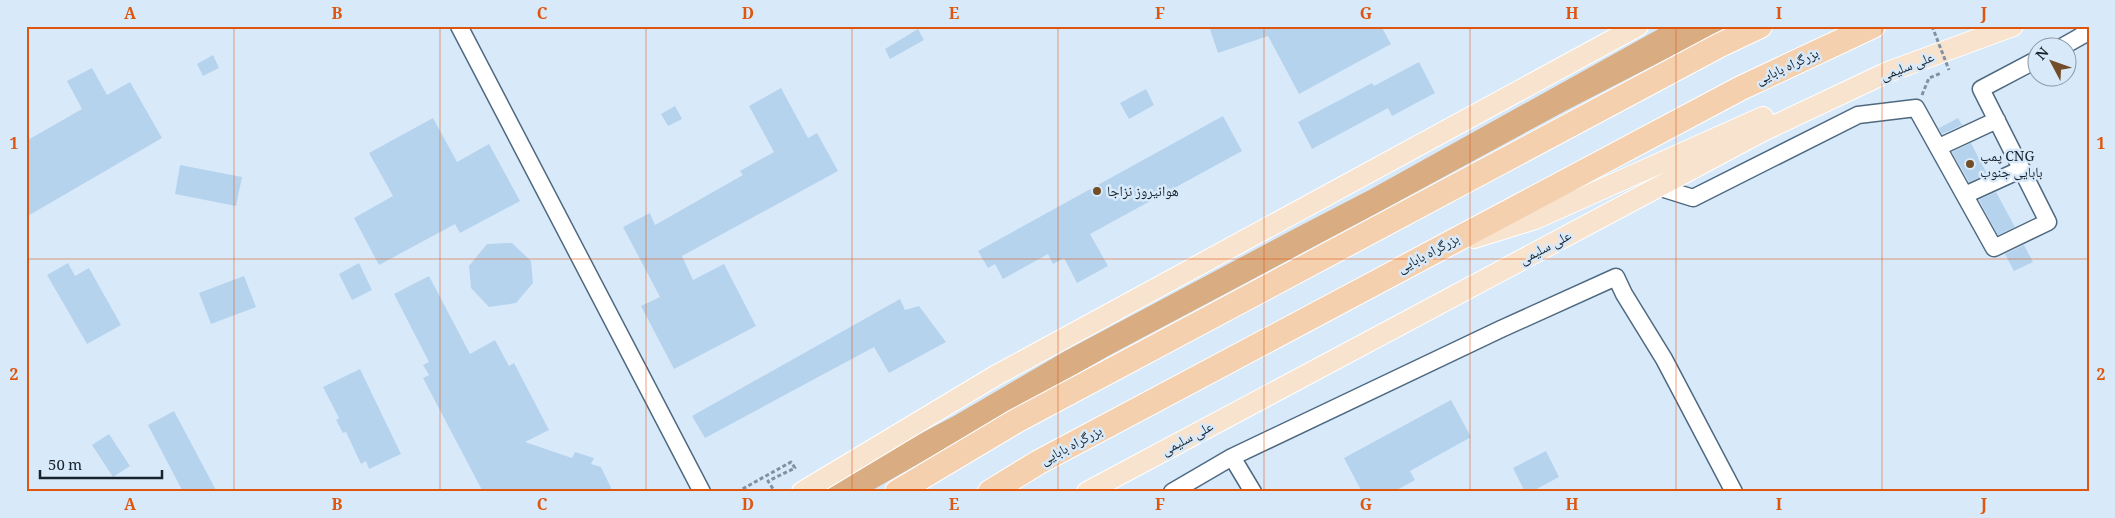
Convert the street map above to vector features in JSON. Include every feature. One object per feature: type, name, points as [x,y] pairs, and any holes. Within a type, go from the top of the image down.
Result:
[{"type":"highway","points":[[896,492],[1016,421],[1438,194],[1720,45],[1760,26]]},
{"type":"highway","name":"بزرگراه بابایی","points":[[990,492],[1039,462],[1434,250],[1741,88],[1873,26]]},
{"type":"main road","points":[[802,492],[995,376],[1638,26]]},
{"type":"main road","name":"علی سلیمی","points":[[1087,492],[1763,132],[1888,72],[2013,26]]},
{"type":"main road","points":[[1434,250],[1535,219],[1781,110],[1888,72]]},
{"type":"street","points":[[459,26],[702,492]]},
{"type":"street","points":[[2078,38],[2083,35],[2086,26]]},
{"type":"street","points":[[1658,187],[1692,198],[1858,115],[1916,108],[1994,248],[2048,222],[1981,89],[2028,64]]},
{"type":"street","points":[[1939,147],[1997,120]]},
{"type":"street","points":[[1966,195],[2022,169]]},
{"type":"street","points":[[1172,492],[1232,457],[1501,329],[1616,278],[1664,359],[1734,492]]},
{"type":"street","points":[[1232,457],[1253,492]]},
{"type":"path","points":[[1932,26],[1948,70]]},
{"type":"path","points":[[737,492],[791,462],[795,468],[768,481],[775,492]]},
{"type":"shaded area","points":[[1664,26],[1730,26],[1567,110],[1110,355],[869,492],[817,492],[887,451],[954,416],[1065,351],[1371,189]]},
{"type":"building","points":[[1209,26],[1381,26],[1391,44],[1299,94],[1268,36],[1218,53]]},
{"type":"building","points":[[918,29],[924,40],[890,59],[885,49]]},
{"type":"building","points":[[213,55],[219,68],[203,76],[197,64]]},
{"type":"building","points":[[1419,62],[1435,93],[1392,116],[1388,108],[1312,149],[1298,122],[1372,83],[1374,86]]},
{"type":"building","points":[[92,68],[107,95],[130,82],[162,138],[26,217],[26,141],[82,109],[67,81]]},
{"type":"building","points":[[781,88],[808,138],[817,133],[838,171],[682,256],[693,280],[724,264],[756,326],[674,369],[641,306],[660,297],[623,227],[650,213],[655,225],[743,175],[740,171],[774,152],[749,106]]},
{"type":"building","points":[[1146,89],[1154,105],[1129,119],[1120,103]]},
{"type":"building","points":[[675,106],[682,119],[668,126],[661,114]]},
{"type":"building","points":[[1223,116],[1242,151],[1090,234],[1108,266],[1077,283],[1064,258],[1053,264],[1048,254],[1003,279],[995,264],[988,268],[978,251]]},
{"type":"building","points":[[433,118],[457,162],[489,144],[520,201],[460,233],[455,224],[379,265],[354,218],[393,196],[369,153]]},
{"type":"building","points":[[1958,118],[1962,125],[1942,134],[1939,128]]},
{"type":"building","points":[[1971,143],[1987,174],[1969,182],[1952,152]]},
{"type":"building","points":[[180,165],[242,177],[236,206],[175,194]]},
{"type":"building","points":[[1996,192],[2015,227],[1998,235],[1979,200]]},
{"type":"building","points":[[512,243],[531,261],[533,283],[516,303],[489,307],[471,288],[469,266],[487,244]]},
{"type":"building","points":[[2024,245],[2033,262],[2014,271],[2005,254]]},
{"type":"building","points":[[68,263],[75,276],[89,268],[121,325],[87,344],[47,275]]},
{"type":"building","points":[[359,263],[372,290],[352,300],[339,274]]},
{"type":"building","points":[[244,276],[256,307],[211,324],[199,293]]},
{"type":"building","points":[[429,276],[470,354],[495,340],[509,366],[514,363],[549,430],[525,442],[572,458],[575,452],[594,458],[591,464],[601,467],[613,492],[483,492],[423,378],[429,375],[423,365],[429,362],[394,294]]},
{"type":"building","points":[[900,299],[905,310],[919,306],[946,342],[889,373],[874,347],[705,438],[692,416]]},
{"type":"building","points":[[360,369],[401,454],[369,469],[366,461],[361,464],[346,432],[343,433],[336,420],[339,418],[323,387]]},
{"type":"building","points":[[1451,400],[1471,437],[1410,471],[1415,480],[1393,492],[1362,492],[1344,458]]},
{"type":"building","points":[[174,411],[217,492],[183,492],[148,425]]},
{"type":"building","points":[[109,434],[130,466],[113,477],[92,445]]},
{"type":"building","points":[[1546,451],[1559,477],[1531,492],[1525,492],[1513,468]]},
{"type":"place","name":"پمپ CNG بابایی جنوب","points":[[1970,164]]},
{"type":"place","name":"هوانیروز نزاجا","points":[[1097,191]]}]
